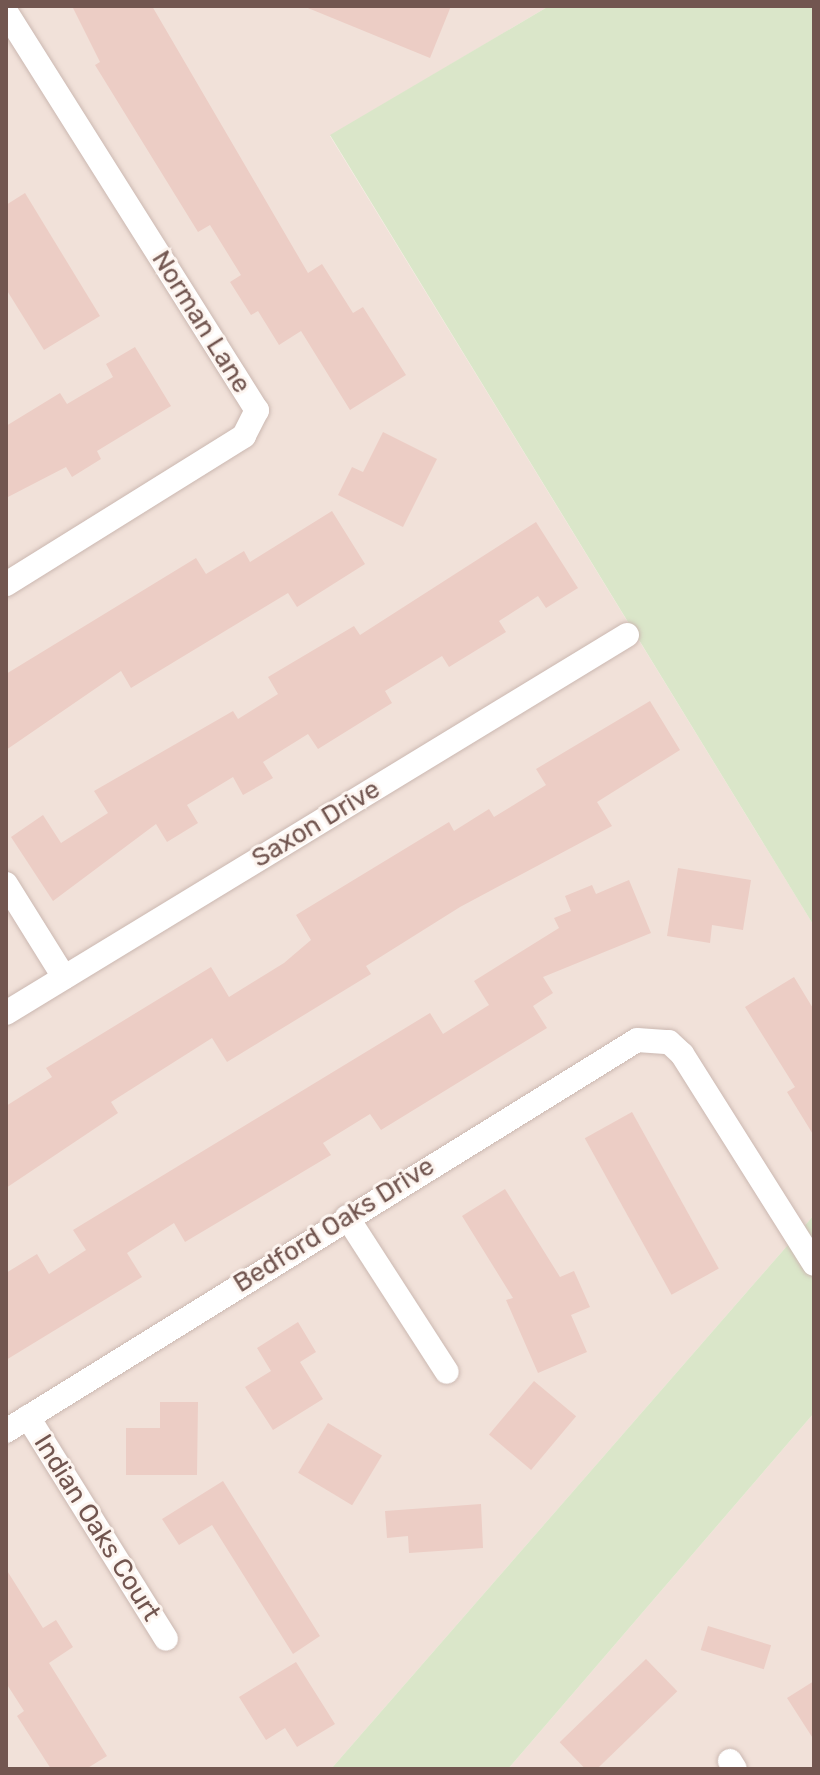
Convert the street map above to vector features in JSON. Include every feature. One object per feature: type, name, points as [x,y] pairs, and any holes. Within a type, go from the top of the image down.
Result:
[{"type":"street","name":"Norman Lane","points":[[6,12],[257,410],[244,436],[6,584]]},
{"type":"street","name":"Saxon Drive","points":[[6,1013],[627,635]]},
{"type":"street","points":[[6,884],[64,977]]},
{"type":"street","name":"Bedford Oaks Drive","points":[[6,1431],[637,1040],[669,1042],[814,1264]]},
{"type":"street","points":[[347,1217],[447,1372]]},
{"type":"street","name":"Indian Oaks Court","points":[[28,1417],[166,1639]]},
{"type":"shaded area","points":[[6,6],[549,6],[330,136],[814,926],[814,1215],[331,1769],[6,1769]]},
{"type":"shaded area","points":[[814,1413],[814,1769],[508,1769]]},
{"type":"green space","points":[[549,6],[814,6],[814,926],[330,135]]},
{"type":"green space","points":[[814,1215],[814,1413],[508,1769],[331,1769]]},
{"type":"building","points":[[72,6],[152,6],[308,273],[322,264],[353,313],[363,307],[406,375],[350,410],[301,331],[279,345],[258,311],[251,315],[230,282],[241,275],[210,225],[198,232],[95,65],[100,62]]},
{"type":"building","points":[[303,6],[451,6],[430,58]]},
{"type":"building","points":[[25,193],[100,316],[44,350],[6,289],[6,205]]},
{"type":"building","points":[[135,347],[171,406],[97,451],[101,459],[72,477],[66,467],[6,498],[6,426],[60,393],[67,404],[113,377],[106,364]]},
{"type":"building","points":[[383,432],[437,459],[403,527],[338,495],[352,467],[363,472]]},
{"type":"building","points":[[332,511],[365,564],[297,607],[288,593],[131,688],[121,671],[6,750],[6,674],[196,558],[206,574],[244,551],[250,562]]},
{"type":"building","points":[[536,522],[578,588],[546,608],[538,596],[499,621],[506,632],[449,667],[442,656],[385,691],[392,703],[318,749],[308,734],[263,762],[273,778],[243,795],[233,777],[187,805],[198,823],[167,842],[156,824],[53,901],[11,837],[43,815],[61,843],[108,813],[94,791],[233,711],[238,719],[278,694],[268,677],[354,626],[360,635]]},
{"type":"building","points":[[650,701],[680,750],[597,802],[612,826],[460,907],[366,966],[371,974],[227,1062],[212,1038],[111,1102],[118,1113],[6,1188],[6,1106],[52,1077],[46,1068],[211,967],[229,997],[284,963],[311,940],[296,915],[449,822],[454,831],[489,809],[494,817],[546,785],[536,769]]},
{"type":"building","points":[[678,868],[751,880],[743,930],[712,925],[710,943],[667,936]]},
{"type":"building","points":[[629,880],[651,933],[543,977],[553,993],[533,1006],[547,1028],[381,1130],[370,1114],[323,1143],[331,1155],[185,1242],[174,1223],[127,1253],[142,1277],[6,1360],[6,1273],[37,1254],[49,1274],[86,1250],[73,1230],[430,1013],[443,1034],[489,1005],[474,981],[559,928],[554,918],[571,911],[565,896],[592,885],[596,894]]},
{"type":"building","points":[[794,977],[814,1010],[814,1136],[787,1092],[795,1087],[745,1007]]},
{"type":"building","points":[[632,1112],[719,1269],[672,1295],[585,1138]]},
{"type":"building","points":[[505,1189],[560,1277],[574,1271],[590,1307],[571,1315],[587,1352],[538,1373],[506,1300],[513,1298],[462,1216]]},
{"type":"building","points":[[298,1322],[316,1352],[300,1362],[323,1399],[273,1430],[245,1387],[271,1371],[257,1348]]},
{"type":"building","points":[[534,1381],[576,1416],[531,1470],[489,1435]]},
{"type":"building","points":[[160,1402],[198,1402],[197,1475],[126,1475],[126,1428],[160,1428]]},
{"type":"building","points":[[328,1423],[382,1455],[352,1505],[298,1473]]},
{"type":"building","points":[[223,1481],[320,1636],[293,1654],[212,1525],[179,1545],[162,1519]]},
{"type":"building","points":[[481,1504],[483,1548],[409,1553],[408,1536],[387,1538],[385,1511]]},
{"type":"building","points":[[6,1569],[43,1628],[56,1620],[73,1647],[49,1663],[107,1756],[86,1769],[51,1769],[17,1716],[24,1711],[6,1683]]},
{"type":"building","points":[[708,1626],[771,1645],[764,1669],[701,1650]]},
{"type":"building","points":[[646,1659],[677,1691],[597,1769],[585,1769],[560,1742]]},
{"type":"building","points":[[296,1662],[335,1724],[297,1747],[285,1728],[266,1740],[239,1697]]},
{"type":"building","points":[[814,1681],[814,1740],[787,1698]]}]
